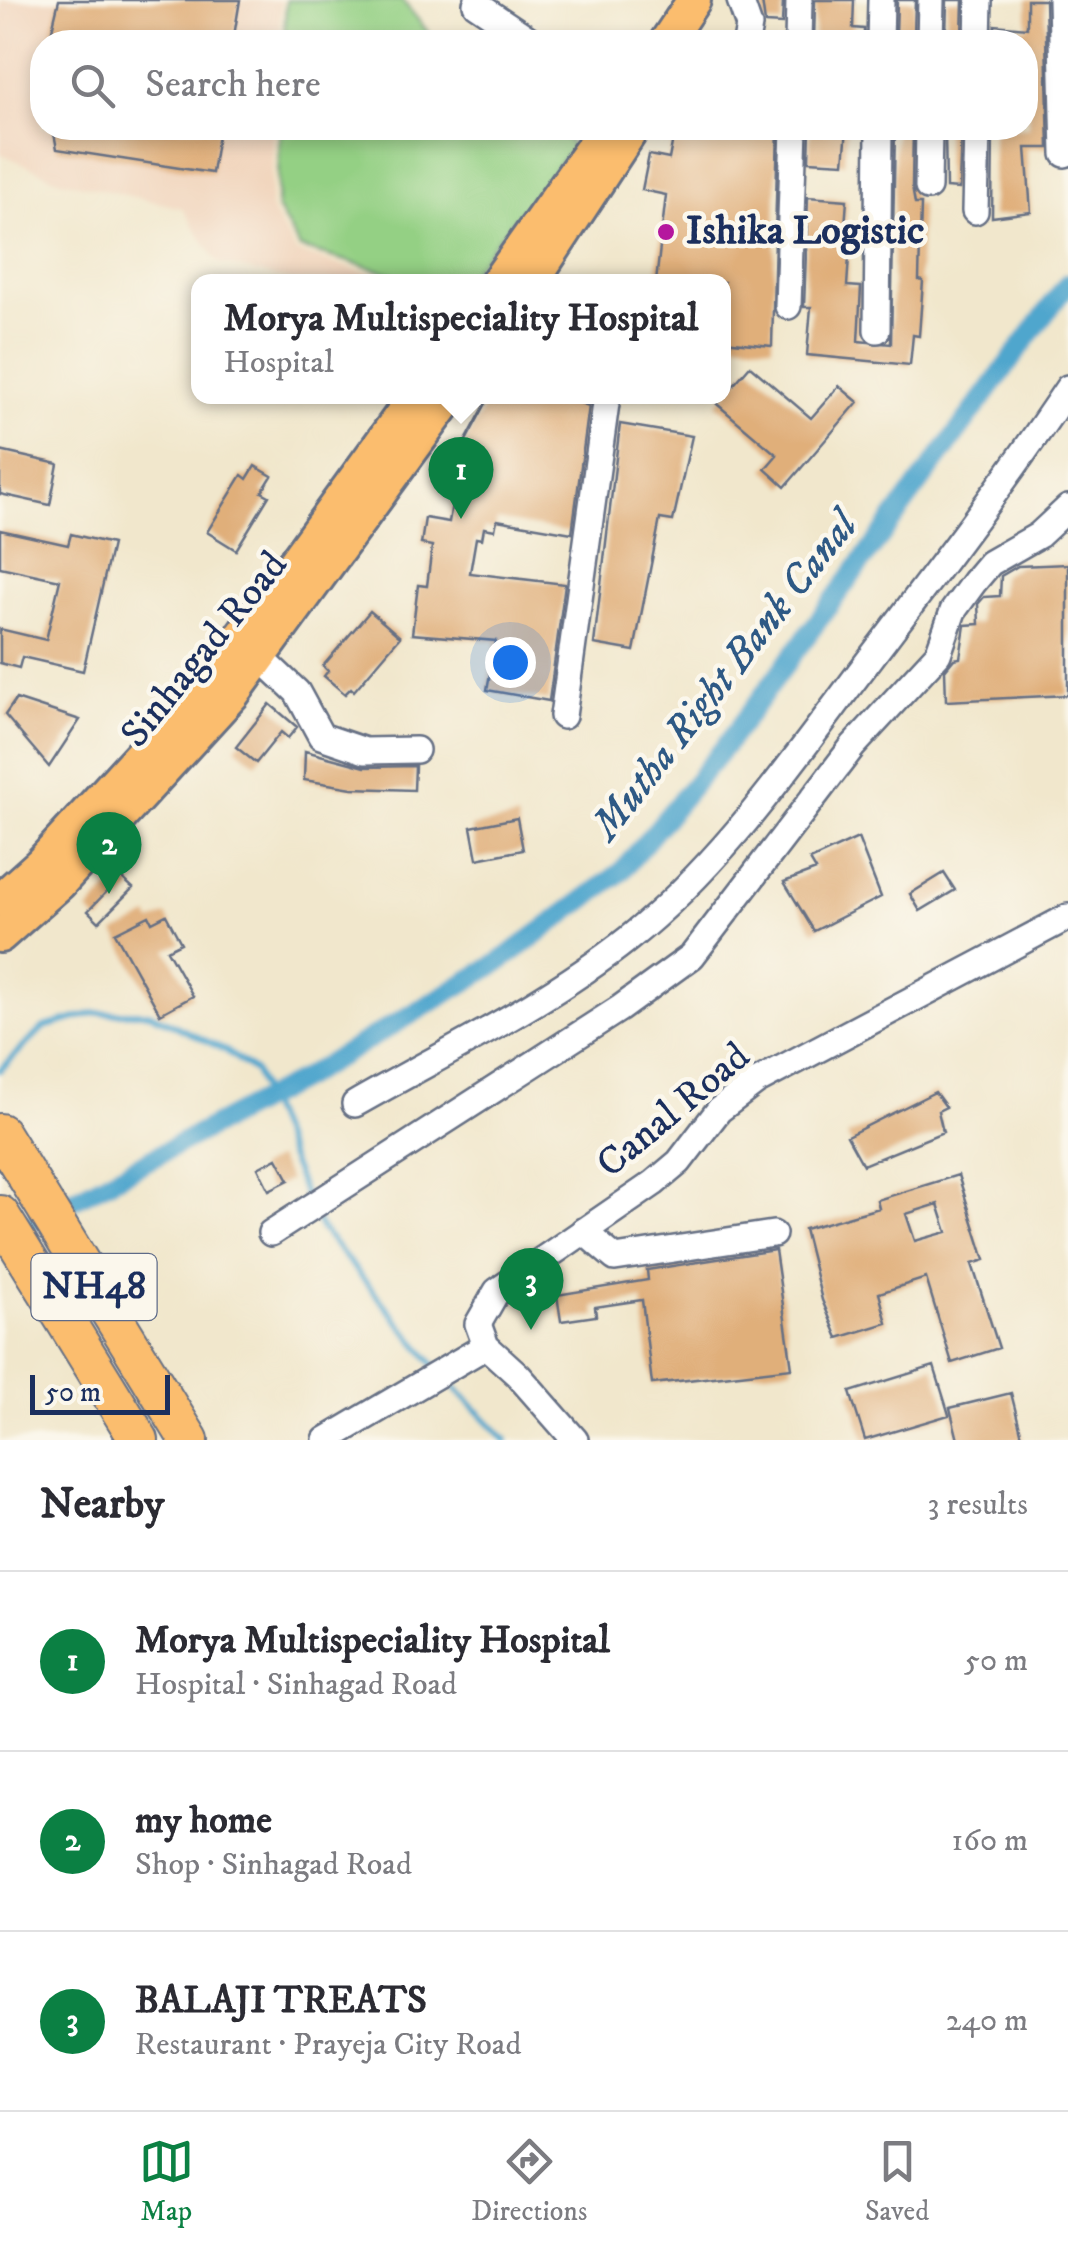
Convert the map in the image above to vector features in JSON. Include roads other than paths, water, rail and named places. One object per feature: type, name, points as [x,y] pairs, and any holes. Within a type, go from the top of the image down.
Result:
[{"type":"highway","name":"NH48","points":[[0,1133],[189,1440]]},
{"type":"highway","name":"NH48","points":[[0,1215],[139,1440]]},
{"type":"main road","points":[[674,30],[694,0]]},
{"type":"main road","points":[[697,30],[717,0]]},
{"type":"main road","points":[[503,274],[598,140]]},
{"type":"main road","points":[[537,274],[625,140]]},
{"type":"main road","name":"Sinhagad Road","points":[[0,900],[40,864],[212,676],[409,404]]},
{"type":"main road","name":"Sinhagad Road","points":[[0,936],[60,884],[261,658],[445,404]]},
{"type":"street","points":[[740,0],[748,30]]},
{"type":"street","points":[[798,30],[799,0]]},
{"type":"street","points":[[880,30],[881,0]]},
{"type":"street","points":[[930,0],[930,30]]},
{"type":"street","points":[[978,30],[979,0]]},
{"type":"street","points":[[1061,0],[1065,154]]},
{"type":"street","points":[[476,4],[515,30]]},
{"type":"street","points":[[788,306],[794,140]]},
{"type":"street","points":[[877,330],[879,140]]},
{"type":"street","points":[[928,187],[929,140]]},
{"type":"street","points":[[975,211],[977,140]]},
{"type":"street","points":[[355,1104],[544,994],[626,941],[680,895],[731,840],[813,735],[1016,465],[1068,388]]},
{"type":"street","points":[[563,716],[607,404]]},
{"type":"street","points":[[270,1233],[619,1009],[692,956],[853,746],[938,654],[952,612],[974,582],[990,564],[1039,534],[1068,508]]},
{"type":"street","points":[[261,658],[297,692],[321,736],[365,751],[416,750]]},
{"type":"street","name":"Canal Road","points":[[486,1346],[478,1324],[497,1291],[679,1162],[719,1110],[756,1082],[1068,917]]},
{"type":"street","points":[[583,1231],[614,1258],[773,1234]]},
{"type":"street","points":[[326,1440],[486,1346],[518,1375],[575,1440]]},
{"type":"waterway","name":"Mutha Right Bank Canal","points":[[3,1237],[304,1078],[501,961],[621,872],[726,745],[1068,283]]},
{"type":"waterway","points":[[0,1070],[44,1027],[95,1013],[149,1013],[225,1050],[255,1072],[307,1201]]},
{"type":"waterway","points":[[313,1213],[321,1228],[436,1367]]},
{"type":"waterway","points":[[444,1376],[506,1440]]},
{"type":"place","name":"Ishika Logistic","points":[[666,232]]},
{"type":"place","name":"Morya Multispeciality Hospital","points":[[461,519]]},
{"type":"place","name":"my home","points":[[109,894]]},
{"type":"place","name":"BALAJI TREATS","points":[[531,1330]]}]
